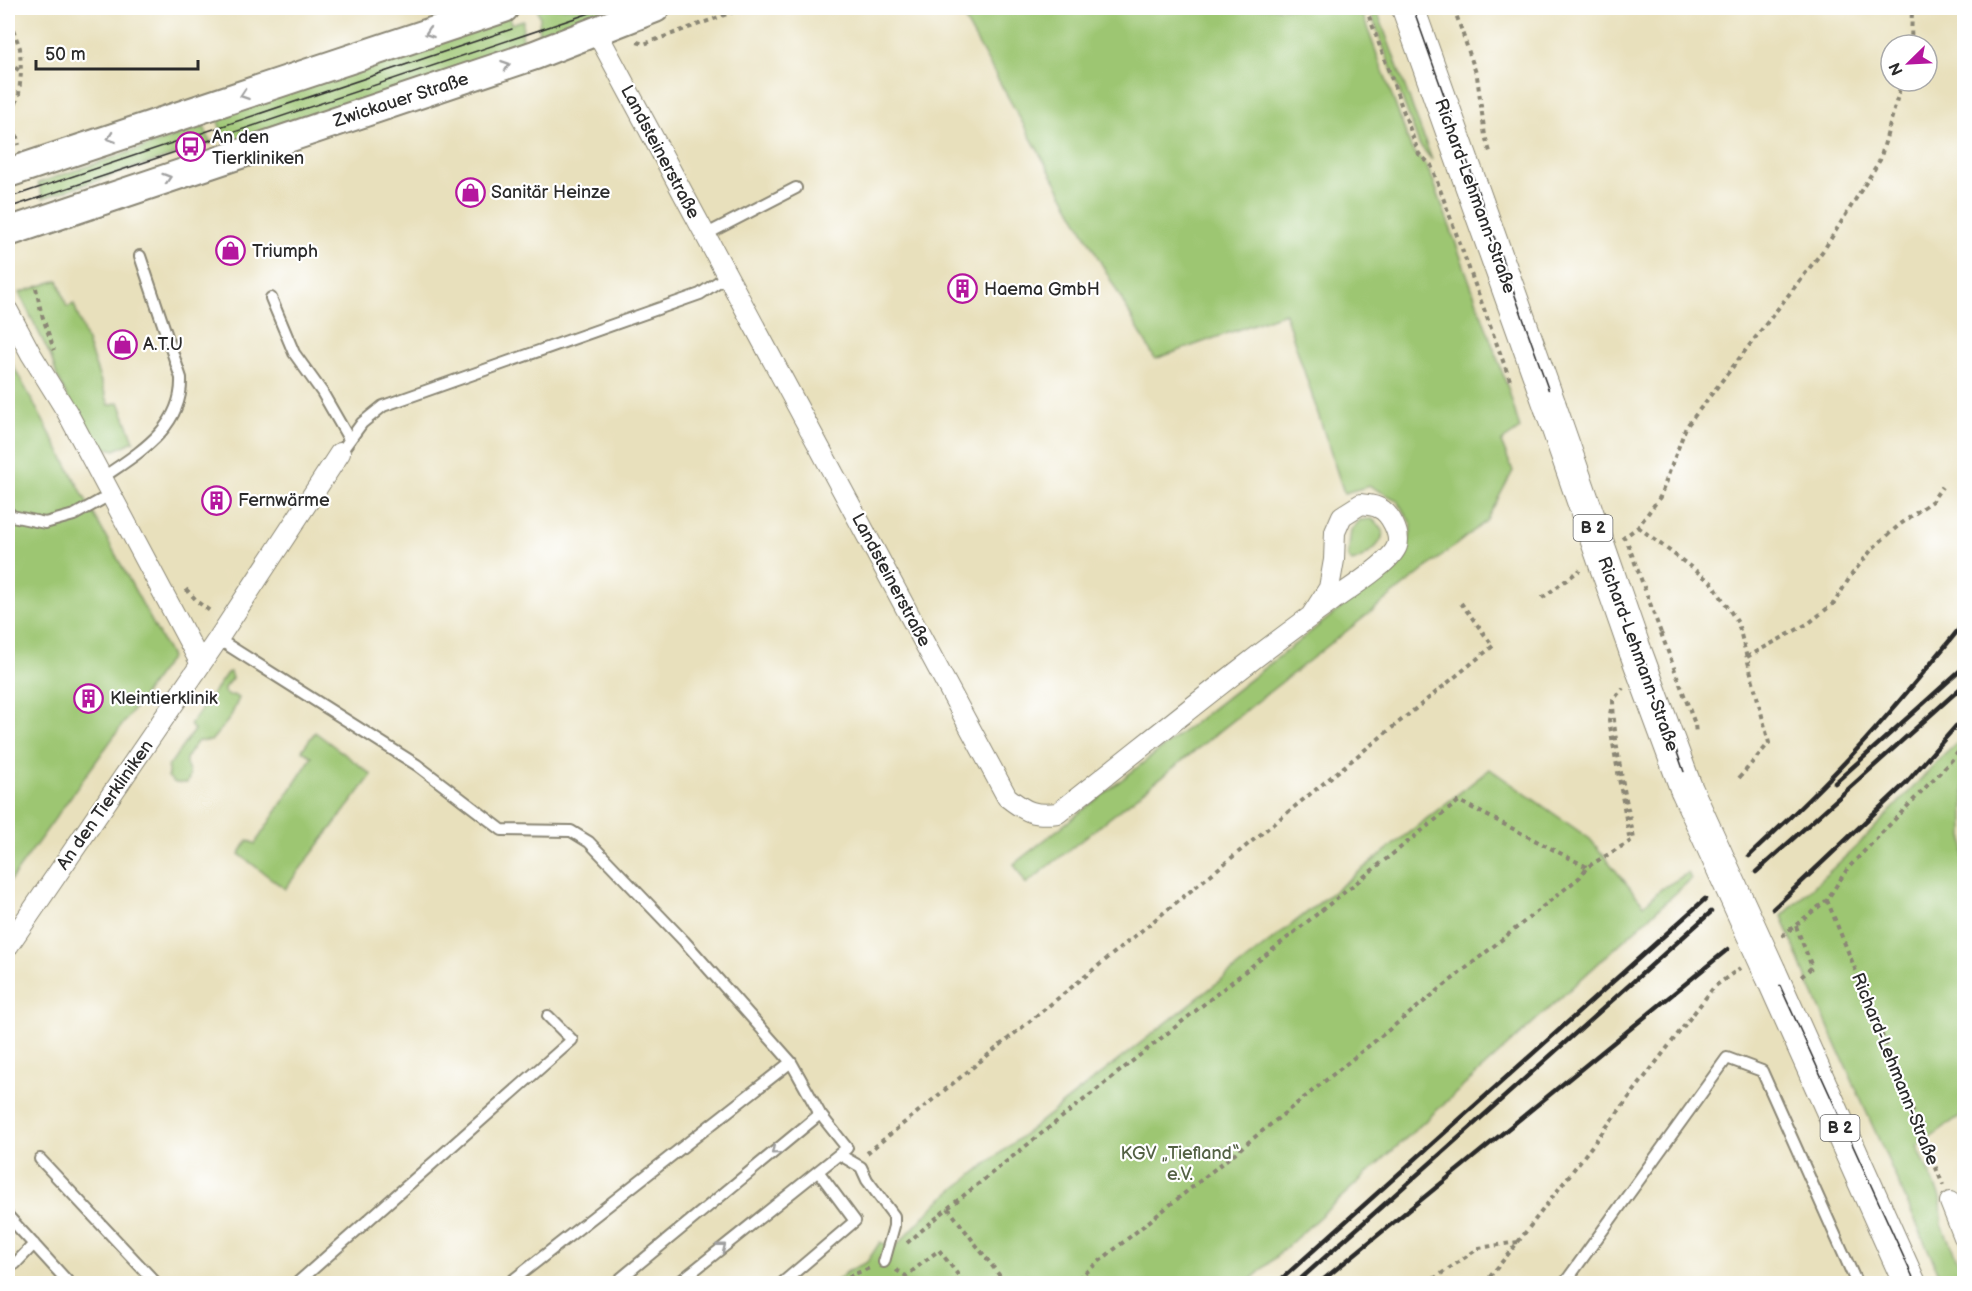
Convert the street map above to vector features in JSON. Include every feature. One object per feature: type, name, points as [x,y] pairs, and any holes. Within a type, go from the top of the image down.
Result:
[{"type":"main road","points":[[8,173],[504,8]]},
{"type":"main road","name":"Zwickauer Straße","points":[[8,232],[525,59],[655,8]]},
{"type":"main road","name":"Richard-Lehmann-Straße","points":[[1408,8],[1686,788],[1910,1284]]},
{"type":"street","name":"Landsteinerstraße","points":[[596,31],[1007,797],[1024,811],[1041,815],[1059,813],[1389,558],[1397,547],[1398,537],[1389,516],[1380,508],[1361,504],[1342,516],[1335,532],[1334,560],[1329,588],[1311,616]]},
{"type":"street","points":[[8,311],[31,354],[67,412],[201,664]]},
{"type":"street","name":"An den Tierkliniken","points":[[8,946],[218,639],[345,446]]},
{"type":"street","points":[[1950,1202],[1965,1237]]},
{"type":"lane","points":[[705,235],[796,188]]},
{"type":"lane","points":[[8,512],[12,516],[45,523],[74,515],[154,440],[174,412],[182,395],[181,378],[140,256]]},
{"type":"lane","points":[[345,446],[362,423],[383,406],[700,294],[727,276]]},
{"type":"lane","points":[[271,298],[294,353],[322,392],[345,446]]},
{"type":"lane","points":[[218,639],[417,765],[502,830],[571,831],[589,842],[684,941],[791,1062],[844,1151],[861,1167],[867,1180],[894,1216],[894,1226],[884,1262]]},
{"type":"lane","points":[[296,1284],[572,1040],[548,1016]]},
{"type":"lane","points":[[1564,1284],[1727,1058],[1762,1071],[1857,1284]]},
{"type":"lane","points":[[508,1284],[791,1062]]},
{"type":"lane","points":[[614,1284],[820,1114]]},
{"type":"lane","points":[[677,1284],[844,1151]]},
{"type":"lane","points":[[40,1159],[157,1284]]},
{"type":"lane","points":[[781,1284],[855,1221],[818,1171]]},
{"type":"lane","points":[[8,1216],[70,1284]]},
{"type":"lane","points":[[15,1264],[34,1244]]},
{"type":"path","points":[[1366,8],[1419,154],[1431,165],[1512,384]]},
{"type":"path","points":[[1454,8],[1477,76],[1485,136],[1491,157]]},
{"type":"path","points":[[1911,33],[1912,8]]},
{"type":"path","points":[[8,23],[11,24],[20,48],[19,94],[12,116]]},
{"type":"path","points":[[8,62],[21,73]]},
{"type":"path","points":[[1619,541],[1638,527],[1660,497],[1686,427],[1825,248],[1880,160],[1899,93]]},
{"type":"path","points":[[8,106],[19,146]]},
{"type":"path","points":[[1747,657],[1809,623],[1834,603],[1872,548],[1932,501],[1942,487]]},
{"type":"path","points":[[1638,527],[1712,584],[1738,623],[1769,743],[1739,778]]},
{"type":"path","points":[[1542,598],[1580,569]]},
{"type":"path","points":[[844,1151],[864,1155],[1493,646],[1461,603]]},
{"type":"path","points":[[1071,1284],[1580,877],[1587,867],[1634,839],[1616,744],[1613,700],[1619,691]]},
{"type":"path","points":[[1812,967],[1796,926],[1827,900],[1848,868],[1965,745]]},
{"type":"path","points":[[842,1284],[852,1275],[884,1262],[948,1208],[1459,801],[1587,867]]},
{"type":"path","name":"Richard-Lehmann-Straße","points":[[1827,900],[1950,1202]]},
{"type":"path","points":[[1484,1284],[1714,987]]},
{"type":"path","points":[[948,1208],[1006,1284]]},
{"type":"path","points":[[1426,1284],[1479,1248],[1518,1242]]},
{"type":"path","points":[[884,1262],[906,1276],[939,1250],[965,1284]]},
{"type":"green space","points":[[537,8],[625,8],[552,40],[550,32],[538,36],[540,18]]},
{"type":"green space","points":[[958,8],[1360,8],[1411,148],[1426,166],[1433,180],[1509,391],[1520,429],[1501,442],[1513,471],[1486,521],[1026,884],[1014,864],[1391,569],[1407,551],[1412,525],[1397,500],[1370,486],[1344,493],[1285,313],[1155,359]]},
{"type":"green space","points":[[1369,8],[1376,8],[1432,160],[1419,144]]},
{"type":"green space","points":[[509,16],[511,24],[523,20],[522,41],[525,49],[227,149],[216,115]]},
{"type":"green space","points":[[204,127],[211,143],[43,198],[38,183]]},
{"type":"green space","points":[[58,280],[67,307],[74,304],[109,405],[119,402],[134,441],[115,450],[93,445],[68,399],[51,357],[19,293]]},
{"type":"green space","points":[[8,356],[171,657],[8,884]]},
{"type":"green space","points":[[1372,519],[1380,526],[1382,537],[1369,553],[1352,562],[1348,557],[1351,530],[1360,520]]},
{"type":"green space","points":[[230,672],[232,678],[224,688],[224,692],[229,696],[239,698],[230,718],[211,741],[198,741],[186,759],[190,775],[187,783],[175,783],[168,777],[168,767],[194,730],[190,725]]},
{"type":"green space","points":[[315,732],[372,775],[285,889],[239,854],[248,840],[255,844],[312,757],[302,750]]},
{"type":"green space","points":[[1964,737],[1964,1113],[1917,1146],[1941,1199],[1942,1225],[1964,1275],[1964,1283],[1943,1283],[1806,977],[1782,916],[1860,843]]},
{"type":"green space","name":"KGV „Tiefland“ e.V.","points":[[1490,769],[1590,839],[1644,905],[1661,889],[1688,873],[1691,879],[1247,1283],[833,1284],[848,1271],[867,1262],[880,1242],[894,1248],[939,1201]]},
{"type":"tram line","points":[[8,208],[605,8]]},
{"type":"tram line","points":[[1413,8],[1689,786],[1916,1284]]},
{"type":"tram line","points":[[8,198],[512,29]]},
{"type":"railway","points":[[1749,856],[1804,804],[1872,733],[1964,623]]},
{"type":"railway","points":[[1835,783],[1964,667]]},
{"type":"railway","points":[[1756,872],[1964,685]]},
{"type":"railway","points":[[1773,909],[1906,783],[1956,726]]},
{"type":"railway","points":[[1276,1284],[1705,899]]},
{"type":"railway","points":[[1295,1284],[1711,912]]},
{"type":"railway","points":[[1318,1284],[1728,949]]},
{"type":"place","name":"An den Tierkliniken","points":[[191,147]]},
{"type":"place","name":"Sanitär Heinze","points":[[470,192]]},
{"type":"place","name":"Triumph","points":[[231,251]]},
{"type":"place","name":"Haema GmbH","points":[[963,289]]},
{"type":"place","name":"A.T.U","points":[[122,344]]},
{"type":"place","name":"Fernwärme","points":[[217,500]]},
{"type":"place","name":"Kleintierklinik","points":[[89,698]]}]
